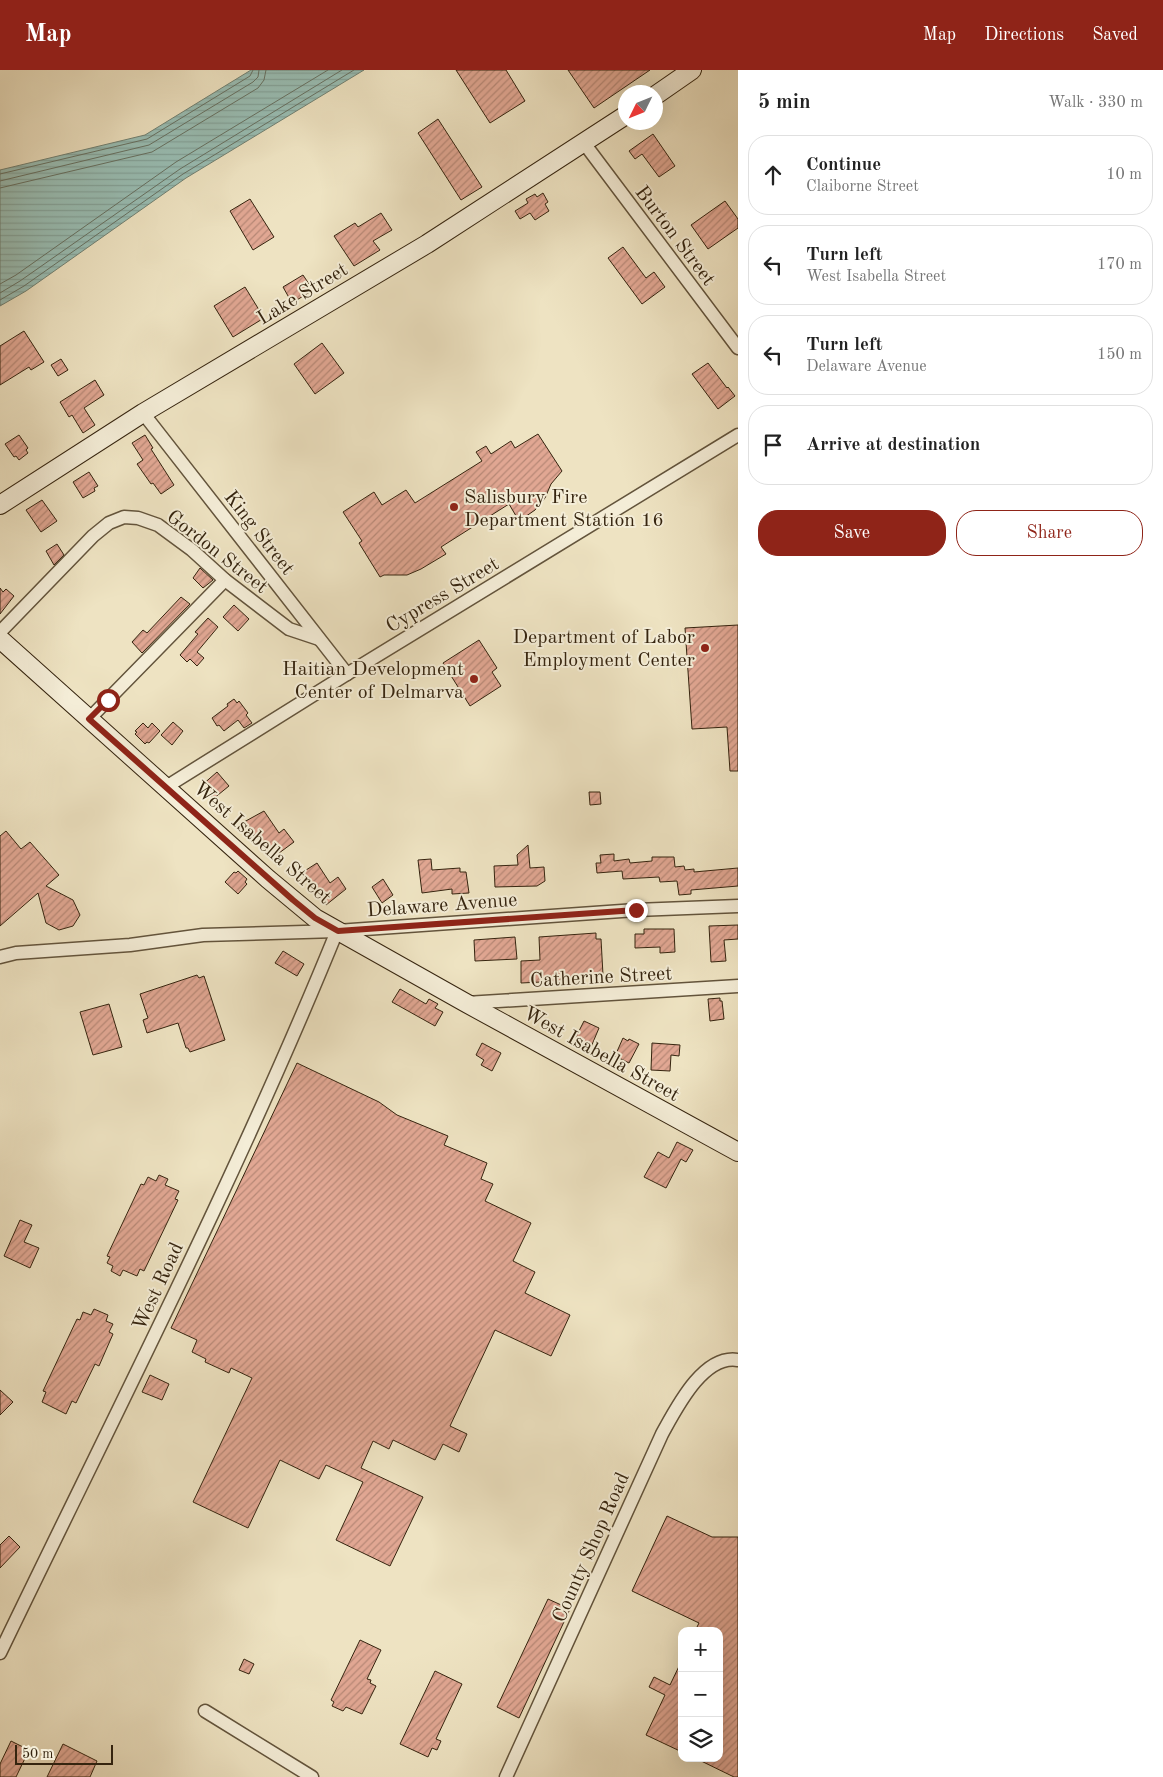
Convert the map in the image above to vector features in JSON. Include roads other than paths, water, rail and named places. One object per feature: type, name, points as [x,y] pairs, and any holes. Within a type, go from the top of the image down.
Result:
[{"type":"street","points":[[663,90],[692,70]]},
{"type":"street","name":"Lake Street","points":[[0,506],[143,413],[427,244],[618,120]]},
{"type":"street","name":"Burton Street","points":[[584,143],[738,348]]},
{"type":"street","name":"King Street","points":[[143,413],[347,674]]},
{"type":"street","name":"Cypress Street","points":[[166,787],[738,435]]},
{"type":"street","name":"Gordon Street","points":[[0,632],[93,536],[114,520],[124,517],[138,518],[158,525],[192,550],[225,580],[289,629],[319,639]]},
{"type":"street","points":[[89,719],[225,580]]},
{"type":"street","name":"West Isabella Street","points":[[0,639],[315,918],[738,1152]]},
{"type":"street","name":"Delaware Avenue","points":[[0,957],[16,953],[130,945],[203,935],[338,931],[636,910],[738,906]]},
{"type":"street","name":"West Road","points":[[0,1654],[134,1379],[268,1094],[338,931]]},
{"type":"street","name":"Catherine Street","points":[[466,1003],[738,986]]},
{"type":"street","name":"County Shop Road","points":[[506,1777],[662,1434],[684,1396],[697,1379],[716,1363],[738,1360]]},
{"type":"street","points":[[205,1711],[312,1777]]},
{"type":"water","points":[[251,70],[364,70],[186,178],[26,291],[0,306],[0,170],[145,135]]},
{"type":"place","name":"Salisbury Fire Department Station 16","points":[[454,507]]},
{"type":"place","name":"Department of Labor Employment Center","points":[[705,648]]},
{"type":"place","name":"Haitian Development Center of Delmarva","points":[[474,679]]}]
